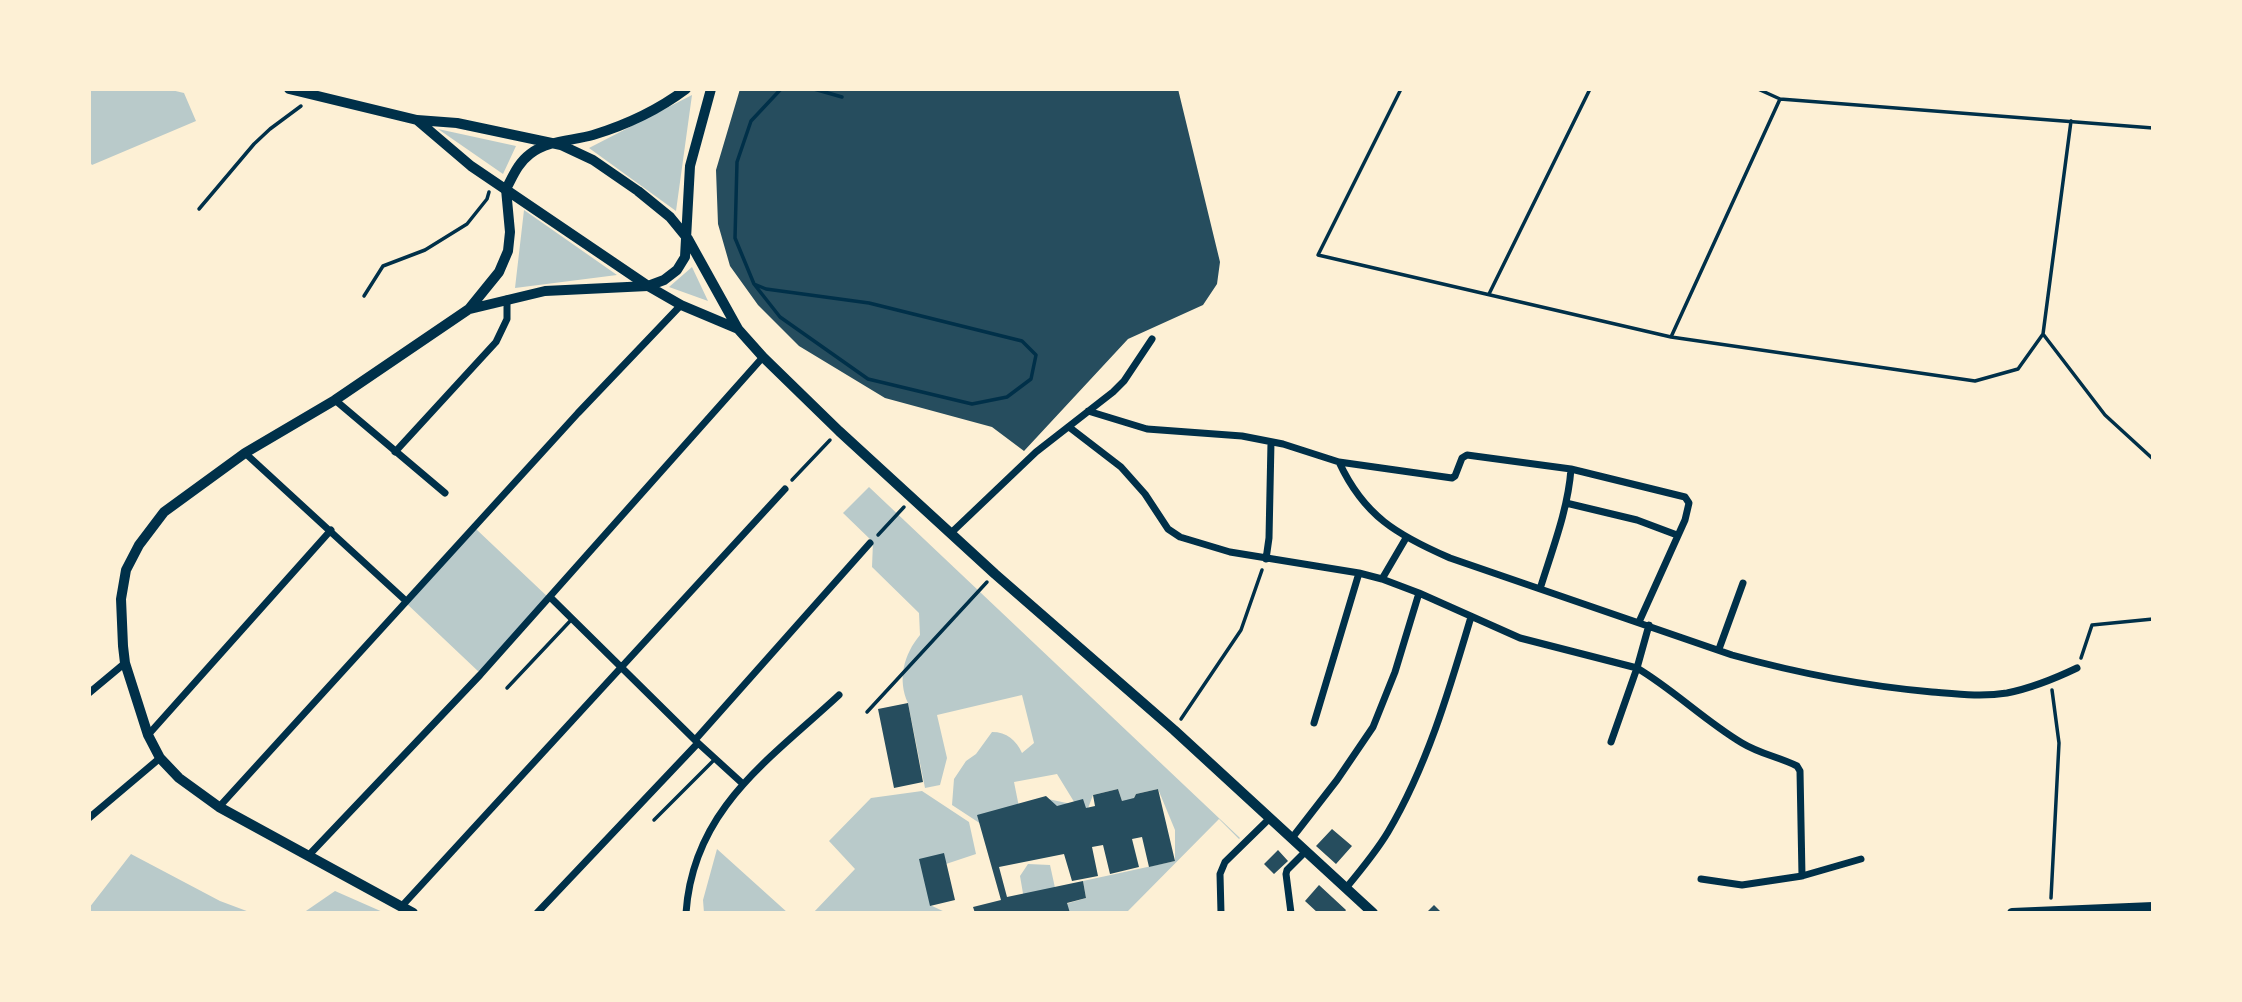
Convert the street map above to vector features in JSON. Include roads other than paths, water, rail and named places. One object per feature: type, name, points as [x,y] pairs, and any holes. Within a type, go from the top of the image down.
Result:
[{"type":"main road","points":[[289,89],[417,120],[480,127],[561,145],[593,160],[638,191],[670,217],[688,239],[738,329],[763,357],[839,431],[995,574],[1174,730],[1373,913]]},
{"type":"main road","points":[[506,190],[520,163],[532,152],[550,144],[589,136],[621,125],[653,110],[686,89]]},
{"type":"main road","points":[[648,286],[664,280],[677,270],[685,257],[690,166],[711,89]]},
{"type":"main road","points":[[417,120],[471,166],[648,286],[681,306],[738,329]]},
{"type":"main road","points":[[2012,913],[2153,907]]},
{"type":"street","points":[[413,913],[219,807],[179,778],[160,758],[148,735],[125,663],[121,599],[126,570],[139,545],[164,512],[244,453],[335,400],[470,309],[499,272],[508,251],[510,232],[506,190]]},
{"type":"street","points":[[470,309],[545,291],[648,286]]},
{"type":"street","points":[[395,453],[496,342],[507,319],[507,299]]},
{"type":"street","points":[[219,807],[578,413],[681,306]]},
{"type":"street","points":[[951,533],[1036,452],[1124,381],[1152,339]]},
{"type":"street","points":[[308,856],[481,675],[763,357]]},
{"type":"street","points":[[335,400],[445,494]]},
{"type":"street","points":[[1088,411],[1147,429],[1232,435],[1271,442],[1339,462],[1452,478],[1462,458],[1467,455],[1571,469],[1685,497],[1688,499],[1685,520],[1639,622]]},
{"type":"street","points":[[1069,427],[1121,467],[1145,494],[1168,529],[1180,537],[1230,552],[1382,579],[1520,638],[1637,668],[1653,677],[1742,743],[1797,766],[1800,771],[1802,876]]},
{"type":"street","points":[[1266,559],[1269,538],[1271,442]]},
{"type":"street","points":[[244,453],[406,601]]},
{"type":"street","points":[[1339,462],[1359,499],[1406,538],[1450,558],[1732,655],[1777,667],[1892,688],[1976,695],[2006,693],[2051,681],[2077,668]]},
{"type":"street","points":[[1540,589],[1566,503],[1571,469]]},
{"type":"street","points":[[401,907],[785,489]]},
{"type":"street","points":[[1566,503],[1637,520],[1677,536]]},
{"type":"street","points":[[148,735],[331,530]]},
{"type":"street","points":[[1382,579],[1406,538]]},
{"type":"street","points":[[537,913],[696,741],[870,543]]},
{"type":"street","points":[[1314,723],[1359,573]]},
{"type":"street","points":[[1719,649],[1743,583]]},
{"type":"street","points":[[1292,838],[1337,780],[1373,727],[1395,673],[1419,593]]},
{"type":"street","points":[[550,597],[696,741],[744,783]]},
{"type":"street","points":[[1346,888],[1388,832],[1415,779],[1441,715],[1471,617]]},
{"type":"street","points":[[1611,742],[1649,625]]},
{"type":"street","points":[[89,693],[125,663]]},
{"type":"street","points":[[686,913],[692,869],[701,845],[726,801],[839,695]]},
{"type":"street","points":[[89,818],[160,758]]},
{"type":"street","points":[[1221,913],[1220,874],[1225,862],[1270,818]]},
{"type":"street","points":[[1291,913],[1286,874],[1306,851]]},
{"type":"street","points":[[1701,878],[1742,885],[1802,876],[1861,859]]},
{"type":"lane","points":[[754,284],[766,289],[869,303],[1022,341],[1036,355],[1031,379],[1007,397],[972,404],[868,379],[780,317],[754,284],[735,238],[737,162],[751,121],[781,89]]},
{"type":"lane","points":[[814,89],[842,97]]},
{"type":"lane","points":[[507,688],[572,619]]},
{"type":"lane","points":[[654,820],[715,759]]}]
